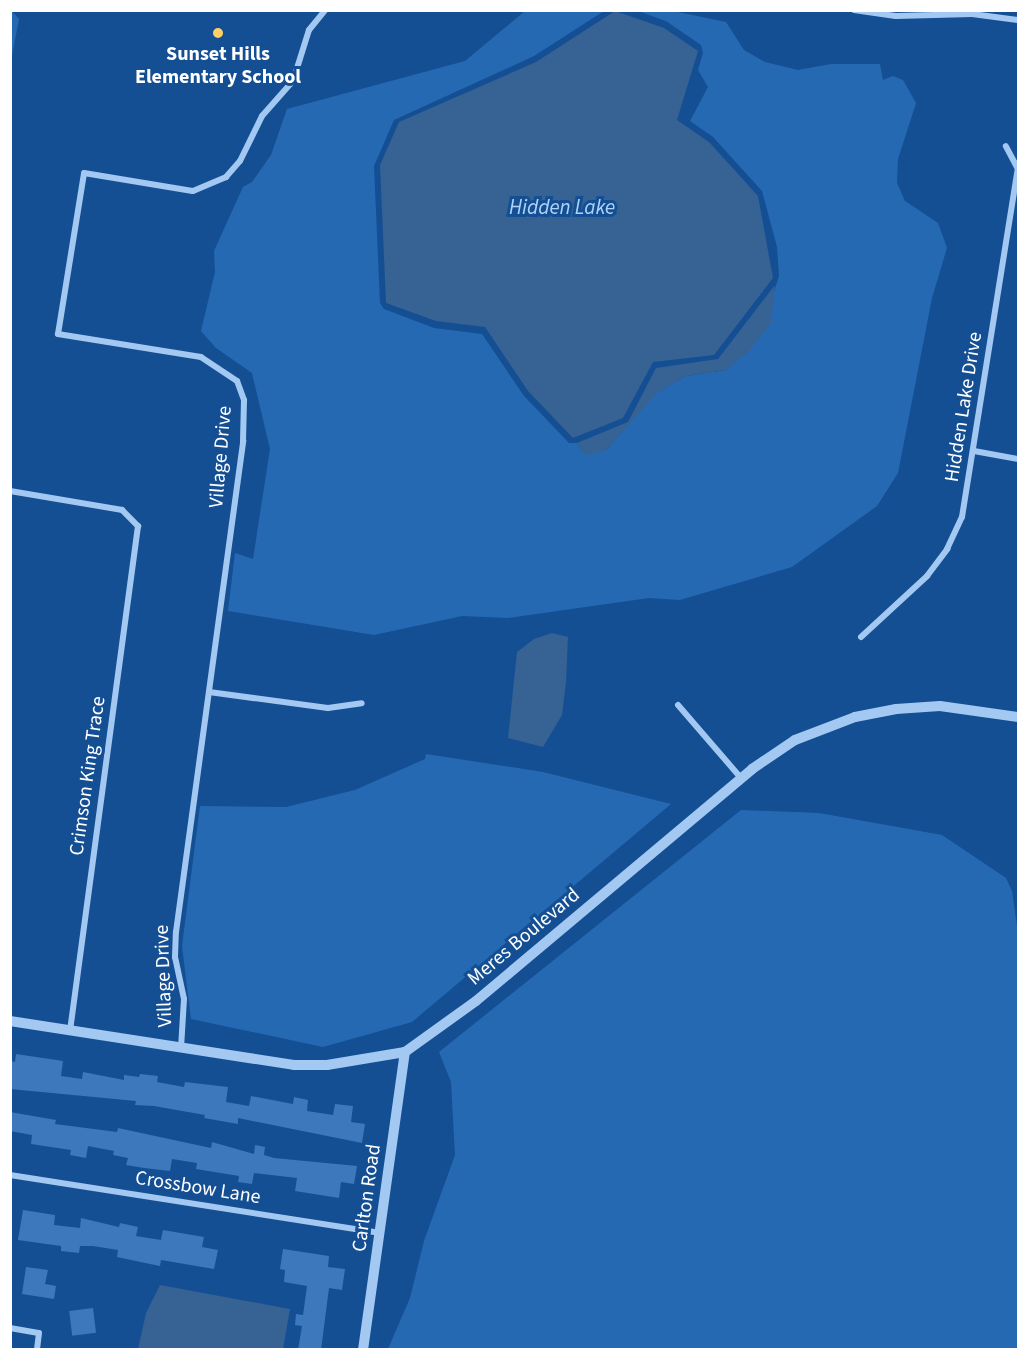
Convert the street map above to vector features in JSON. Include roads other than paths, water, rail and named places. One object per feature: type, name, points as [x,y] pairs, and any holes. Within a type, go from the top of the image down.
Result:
[{"type":"street","name":"Village Drive","points":[[181,1048],[184,999],[175,957],[176,932],[243,441],[244,400],[237,381],[201,357],[58,334],[84,173],[193,191],[226,177],[240,162],[262,116],[293,81],[309,30],[325,10]]},
{"type":"street","points":[[854,10],[896,16],[972,14],[1018,20]]},
{"type":"street","name":"Hidden Lake Drive","points":[[861,637],[927,576],[947,549],[962,517],[1018,169],[1006,146]]},
{"type":"street","points":[[974,452],[1018,459]]},
{"type":"street","name":"Crimson King Trace","points":[[10,491],[122,510],[138,526],[70,1031]]},
{"type":"street","points":[[209,692],[328,708],[362,703]]},
{"type":"street","points":[[678,705],[741,778]]},
{"type":"street","name":"Meres Boulevard","points":[[10,1021],[306,1065],[336,1064],[405,1052],[476,1001],[741,778],[795,740],[871,713],[940,706],[1018,717]]},
{"type":"street","name":"Carlton Road","points":[[363,1350],[405,1052]]},
{"type":"street","name":"Crossbow Lane","points":[[10,1175],[380,1233]]},
{"type":"street","points":[[10,1328],[39,1333],[37,1350]]},
{"type":"water","name":"Hidden Lake","points":[[615,11],[664,28],[698,51],[677,120],[709,142],[758,196],[773,278],[714,355],[653,362],[623,418],[573,438],[528,391],[485,327],[436,321],[386,303],[380,165],[399,122],[536,62]]},
{"type":"water","points":[[775,285],[771,323],[749,351],[726,370],[686,376],[658,392],[606,450],[588,455],[582,452],[577,443],[628,422],[656,368],[718,359]]},
{"type":"water","points":[[552,633],[568,637],[566,682],[562,715],[543,747],[508,738],[517,652],[534,639]]},
{"type":"water","points":[[160,1285],[290,1309],[283,1349],[138,1349],[146,1313]]},
{"type":"place","name":"Sunset Hills Elementary School","points":[[218,33]]}]
